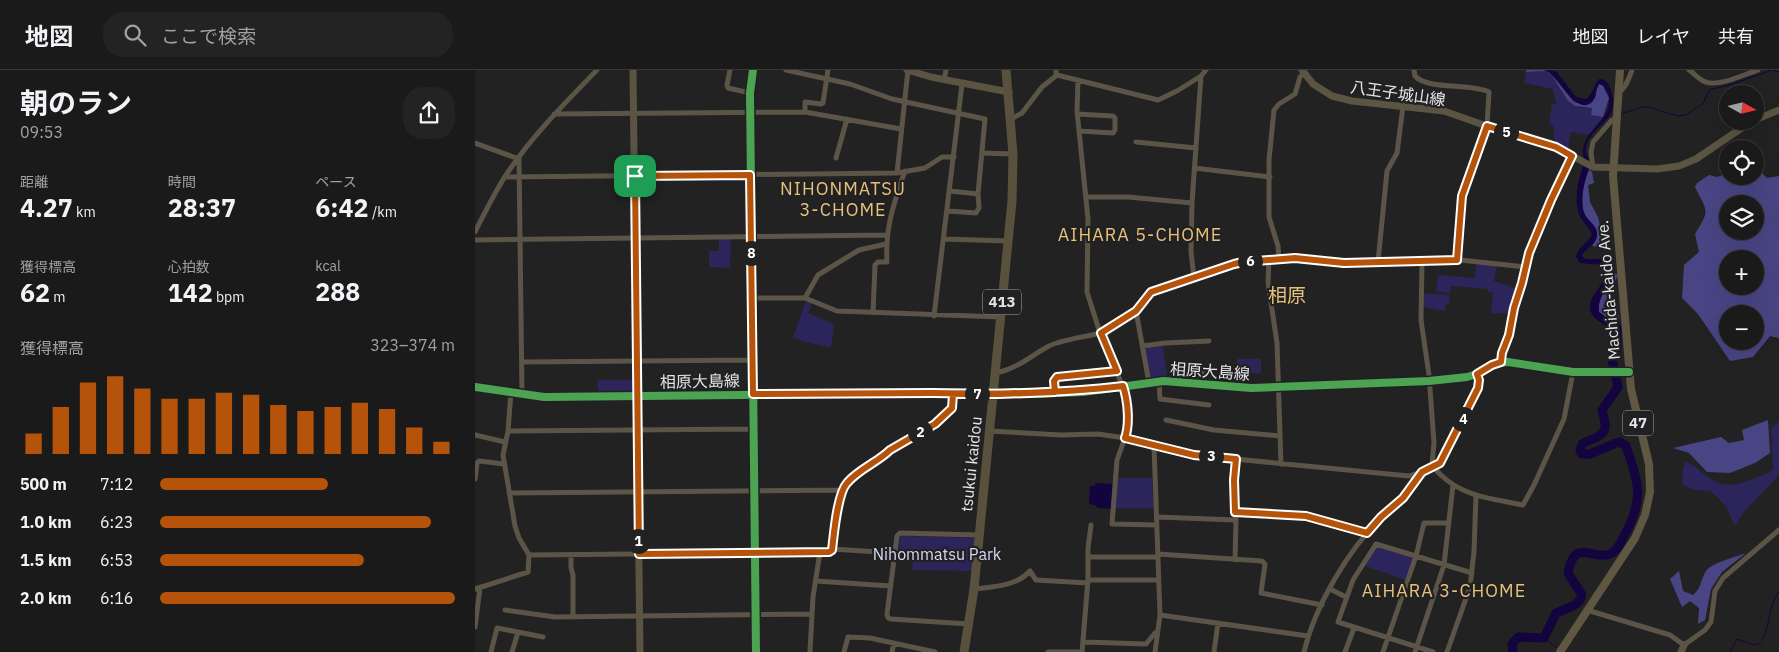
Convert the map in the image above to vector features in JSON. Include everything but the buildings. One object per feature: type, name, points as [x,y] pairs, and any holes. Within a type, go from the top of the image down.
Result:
[{"type":"highway","name":"tsukui kaidou","points":[[964,652],[974,589],[1013,191],[1011,119],[1006,70]]},
{"type":"main road","name":"47","points":[[1613,168],[1620,70]]},
{"type":"main road","name":"Machida-kaido Ave.","points":[[1560,652],[1635,538],[1643,522],[1651,484],[1649,464],[1633,404],[1629,372],[1613,168]]},
{"type":"street","points":[[475,232],[505,177],[555,114],[597,70]]},
{"type":"street","points":[[633,70],[640,652]]},
{"type":"street","points":[[730,70],[728,88],[749,93]]},
{"type":"street","points":[[753,70],[749,93],[756,652]]},
{"type":"street","points":[[786,70],[850,84],[905,102],[959,112],[986,120],[977,194],[979,208],[976,213],[948,211]]},
{"type":"street","points":[[805,112],[805,102],[823,103],[828,70]]},
{"type":"street","points":[[897,173],[907,70],[962,84],[1009,92]]},
{"type":"street","points":[[944,80],[946,70]]},
{"type":"street","points":[[1011,119],[1026,108],[1042,87],[1057,73],[1158,100],[1201,76],[1206,70]]},
{"type":"street","points":[[1414,70],[1415,76],[1420,81],[1489,91],[1487,126],[1462,196],[1457,260]]},
{"type":"street","points":[[1619,92],[1623,90],[1632,70]]},
{"type":"street","points":[[1689,70],[1703,81],[1712,83],[1725,81],[1758,70]]},
{"type":"street","points":[[1279,259],[1278,246],[1269,217],[1270,150],[1274,110],[1279,104],[1295,94],[1303,71]]},
{"type":"street","name":"八王子城山線","points":[[1303,71],[1318,88],[1332,96],[1352,101],[1443,111],[1556,147],[1592,166]]},
{"type":"street","points":[[1194,278],[1191,252],[1192,203],[1197,110],[1201,76]]},
{"type":"street","points":[[1078,80],[1077,114],[1087,196],[1089,242],[1087,292],[1101,333],[1123,386],[1126,400],[1127,430],[1117,460],[1112,524],[1157,525]]},
{"type":"street","points":[[934,316],[962,84]]},
{"type":"street","points":[[1378,262],[1387,171],[1397,152],[1403,106]]},
{"type":"street","points":[[1764,116],[1779,110]]},
{"type":"street","points":[[555,114],[805,112],[901,129]]},
{"type":"street","points":[[1077,114],[1113,116],[1115,118],[1115,130],[1113,133],[1079,131]]},
{"type":"street","points":[[1617,116],[1593,142],[1591,152],[1592,166],[1657,169],[1685,164],[1696,159],[1739,130]]},
{"type":"street","points":[[836,158],[847,119]]},
{"type":"street","points":[[475,142],[519,159]]},
{"type":"street","points":[[1136,142],[1196,148]]},
{"type":"street","points":[[983,153],[1013,154]]},
{"type":"street","points":[[1572,156],[1529,253],[1501,362],[1573,372],[1629,372]]},
{"type":"street","points":[[505,177],[897,173],[925,168],[942,157],[954,157]]},
{"type":"street","points":[[519,159],[523,394]]},
{"type":"street","points":[[1195,168],[1270,177]]},
{"type":"street","points":[[873,313],[875,265],[877,262],[887,262],[886,244],[890,215],[905,171]]},
{"type":"street","points":[[950,191],[977,194]]},
{"type":"street","points":[[1087,196],[1128,197],[1192,203]]},
{"type":"street","points":[[475,240],[887,235]]},
{"type":"street","points":[[944,239],[1008,241]]},
{"type":"street","points":[[805,298],[818,275],[859,250],[886,244]]},
{"type":"street","points":[[995,373],[1033,357],[1053,344],[1101,333],[1136,311],[1151,292],[1243,262],[1304,258],[1344,263],[1457,260],[1526,267]]},
{"type":"street","points":[[1269,260],[1268,282],[1277,343],[1281,464]]},
{"type":"street","points":[[1422,262],[1421,320],[1434,442],[1433,468]]},
{"type":"street","points":[[752,298],[805,298],[837,311],[1001,317]]},
{"type":"street","points":[[1136,311],[1149,383]]},
{"type":"street","points":[[1143,346],[1209,341]]},
{"type":"street","points":[[523,362],[752,360]]},
{"type":"street","name":"相原大島線","points":[[475,386],[544,397],[1083,392],[1159,382],[1239,388],[1429,381],[1477,374],[1501,362]]},
{"type":"street","points":[[1200,384],[1203,368]]},
{"type":"street","points":[[1055,392],[1054,381],[1057,377],[1117,371]]},
{"type":"street","points":[[1433,468],[1453,485],[1475,495],[1523,505],[1564,419],[1573,372]]},
{"type":"street","points":[[989,431],[1061,435],[1098,434],[1125,438],[1194,455],[1281,464],[1323,466],[1405,476],[1433,468],[1442,461],[1478,388],[1479,380],[1477,374]]},
{"type":"street","points":[[1159,382],[1160,399],[1209,405]]},
{"type":"street","points":[[475,627],[478,589],[528,572],[529,555],[519,538],[503,455],[508,432],[511,392]]},
{"type":"street","points":[[529,555],[829,552],[832,548],[838,508],[846,484],[885,456],[890,450],[940,420],[952,408],[953,394]]},
{"type":"street","points":[[1166,420],[1214,430],[1280,436]]},
{"type":"street","points":[[508,432],[753,429]]},
{"type":"street","points":[[475,435],[505,442]]},
{"type":"street","points":[[1154,446],[1160,615],[1155,652]]},
{"type":"street","points":[[1235,560],[1234,480],[1236,459]]},
{"type":"street","points":[[475,479],[477,463],[479,461],[504,464]]},
{"type":"street","points":[[1304,652],[1308,636],[1343,564],[1381,517],[1403,498],[1422,472]]},
{"type":"street","points":[[1416,650],[1444,565],[1453,485]]},
{"type":"street","points":[[509,493],[844,490]]},
{"type":"street","points":[[1447,652],[1468,596],[1472,574],[1475,495]]},
{"type":"street","points":[[1235,512],[1306,516],[1367,533]]},
{"type":"street","points":[[1157,517],[1236,520]]},
{"type":"street","points":[[1383,652],[1416,556],[1424,522],[1449,523]]},
{"type":"street","points":[[1048,652],[1082,652],[1091,525]]},
{"type":"street","points":[[1587,610],[1670,635],[1683,648],[1705,630],[1711,622],[1715,591],[1723,578],[1779,530]]},
{"type":"street","points":[[969,624],[890,619],[887,614],[897,536],[900,533],[979,535]]},
{"type":"street","points":[[1433,652],[1416,650],[1388,638],[1338,622],[1353,580],[1375,544],[1472,574]]},
{"type":"street","points":[[832,548],[895,554]]},
{"type":"street","points":[[811,651],[813,597],[820,552]]},
{"type":"street","points":[[571,555],[573,617]]},
{"type":"street","points":[[1088,557],[1158,556],[1264,562],[1265,568],[1260,592],[1262,594],[1322,605]]},
{"type":"street","points":[[974,589],[1003,586],[1024,577],[1030,571],[1036,580],[1088,582],[1158,580]]},
{"type":"street","points":[[816,581],[891,586]]},
{"type":"street","points":[[1330,589],[1346,597]]},
{"type":"street","points":[[505,610],[549,617],[813,614]]},
{"type":"street","points":[[1160,615],[1308,636]]},
{"type":"street","points":[[1214,652],[1218,623]]},
{"type":"street","points":[[1084,642],[1146,644],[1154,636],[1158,625]]},
{"type":"street","points":[[491,652],[497,628],[543,637]]},
{"type":"street","points":[[1345,652],[1355,628]]},
{"type":"street","points":[[512,652],[518,632]]},
{"type":"street","points":[[844,652],[848,637],[870,638],[935,652]]},
{"type":"street","points":[[892,652],[893,642]]},
{"type":"green space","points":[[1546,71],[1571,103],[1579,107],[1592,108],[1591,115],[1603,117],[1589,135],[1571,132],[1568,149],[1555,144],[1553,125],[1549,124],[1552,104],[1556,104],[1553,89],[1524,83],[1526,72]]},
{"type":"green space","points":[[719,237],[731,237],[730,268],[709,267],[709,251],[719,251]]},
{"type":"green space","points":[[1476,263],[1497,265],[1494,281],[1517,289],[1511,313],[1491,313],[1493,293],[1488,292],[1488,289],[1451,286],[1450,293],[1436,291],[1438,275],[1475,278]]},
{"type":"green space","points":[[1424,293],[1450,295],[1449,304],[1446,304],[1445,311],[1424,307]]},
{"type":"green space","points":[[806,301],[812,303],[808,313],[834,324],[831,348],[793,337]]},
{"type":"green space","points":[[1163,347],[1167,375],[1166,377],[1151,378],[1149,377],[1145,350]]},
{"type":"green space","points":[[1237,359],[1261,359],[1261,373],[1237,373]]},
{"type":"green space","points":[[598,380],[633,380],[633,392],[598,392]]},
{"type":"green space","points":[[1779,421],[1779,475],[1743,513],[1735,526],[1725,505],[1711,491],[1696,490],[1682,485],[1683,468],[1686,462],[1712,480],[1730,485],[1745,482],[1773,470],[1771,429]]},
{"type":"green space","points":[[1117,478],[1152,478],[1154,508],[1115,508]]},
{"type":"green space","name":"Nihommatsu Park","points":[[901,536],[973,538],[975,540],[972,571],[912,570],[914,551],[898,551]]},
{"type":"green space","points":[[1377,545],[1414,556],[1406,580],[1365,566]]},
{"type":"shaded area","points":[[1526,70],[1544,70],[1550,72],[1573,101],[1577,103],[1595,98],[1599,84],[1602,84],[1609,98],[1603,117],[1591,115],[1592,108],[1575,106],[1568,101],[1552,76],[1546,71],[1526,72]]},
{"type":"shaded area","points":[[1544,70],[1556,71],[1576,97],[1587,99],[1599,79],[1605,80],[1608,84],[1613,99],[1613,108],[1605,122],[1589,139],[1586,150],[1590,161],[1584,160],[1583,150],[1585,141],[1601,121],[1609,107],[1609,97],[1604,86],[1599,84],[1592,102],[1586,105],[1579,104],[1573,100],[1550,73]]},
{"type":"shaded area","points":[[1583,166],[1589,169],[1583,192],[1583,210],[1596,229],[1597,235],[1593,244],[1582,256],[1585,259],[1606,259],[1611,262],[1611,276],[1600,299],[1599,312],[1618,326],[1614,331],[1597,320],[1591,313],[1590,307],[1606,270],[1602,265],[1580,263],[1576,257],[1579,250],[1592,234],[1580,217],[1577,202],[1577,190]]},
{"type":"shaded area","points":[[1589,169],[1592,172],[1594,183],[1588,185],[1590,202],[1598,217],[1603,240],[1594,247],[1592,244],[1596,238],[1596,230],[1585,214],[1582,204],[1583,189]]},
{"type":"shaded area","points":[[1709,175],[1719,176],[1719,185],[1764,185],[1764,175],[1767,178],[1779,176],[1779,338],[1770,336],[1764,343],[1764,305],[1719,305],[1719,345],[1698,314],[1682,298],[1684,265],[1699,252],[1695,234],[1705,215],[1705,207],[1695,187],[1697,183]]},
{"type":"shaded area","points":[[1612,273],[1618,275],[1603,306],[1619,316],[1618,326],[1599,312],[1601,297]]},
{"type":"shaded area","points":[[1723,350],[1759,350],[1753,357],[1730,361]]},
{"type":"shaded area","points":[[1768,420],[1770,453],[1755,463],[1730,473],[1707,472],[1689,453],[1673,448],[1721,437],[1729,443],[1744,440],[1742,430]]},
{"type":"shaded area","points":[[1095,483],[1113,484],[1111,509],[1098,508],[1095,505],[1089,504],[1090,486],[1095,486]]},
{"type":"shaded area","points":[[1746,553],[1722,572],[1711,589],[1705,620],[1698,624],[1699,608],[1690,601],[1682,607],[1670,579],[1679,571],[1683,591],[1693,595],[1698,590],[1704,574],[1709,568]]},
{"type":"waterway","points":[[1621,114],[1642,107],[1648,107],[1678,116],[1686,115],[1703,104],[1708,92],[1712,89],[1727,86],[1772,70]]},
{"type":"waterway","points":[[1773,70],[1779,72]]},
{"type":"waterway","points":[[1513,652],[1512,644],[1518,637],[1544,638],[1556,613],[1572,607],[1578,602],[1582,595],[1568,573],[1575,555],[1586,552],[1599,555],[1612,553],[1621,542],[1635,510],[1637,500],[1636,480],[1626,446],[1620,442],[1590,454],[1582,454],[1580,451],[1582,444],[1603,433],[1605,423],[1602,410],[1618,387],[1612,360],[1617,348],[1617,328],[1609,322]]},
{"type":"waterway","points":[[1763,638],[1773,602],[1779,592]]},
{"type":"waterway","points":[[1544,638],[1557,648]]},
{"type":"waterway","points":[[1730,652],[1737,639],[1755,645],[1761,643]]},
{"type":"cycle path","points":[[753,70],[750,93],[756,652]]},
{"type":"cycle path","points":[[475,387],[544,397],[928,393],[1024,394],[1083,392],[1164,381],[1251,388],[1429,381],[1467,377],[1477,374],[1497,363],[1508,362],[1573,372],[1629,372]]},
{"type":"district","name":"NIHONMATSU 3-CHOME","points":[[843,199]]},
{"type":"district","name":"AIHARA 5-CHOME","points":[[1140,235]]},
{"type":"district","name":"相原","points":[[1287,295]]},
{"type":"district","name":"AIHARA 3-CHOME","points":[[1444,591]]},
{"type":"route","points":[[635,176],[639,554],[831,552],[838,508],[846,484],[885,456],[890,450],[940,420],[952,408],[953,394],[999,394],[1024,394],[1083,392],[1123,386],[1126,400],[1127,430],[1125,438],[1194,455],[1236,459],[1234,480],[1235,512],[1306,516],[1344,525],[1367,533],[1381,517],[1403,498],[1422,472],[1439,465],[1478,388],[1479,380],[1477,374],[1501,362],[1529,253],[1572,156],[1556,147],[1487,126],[1462,196],[1457,260],[1344,263],[1295,258],[1234,264],[1151,292],[1136,311],[1101,333],[1117,371],[1057,377],[1054,381],[1055,392],[999,394],[932,393],[753,394],[750,175],[635,176]]}]
